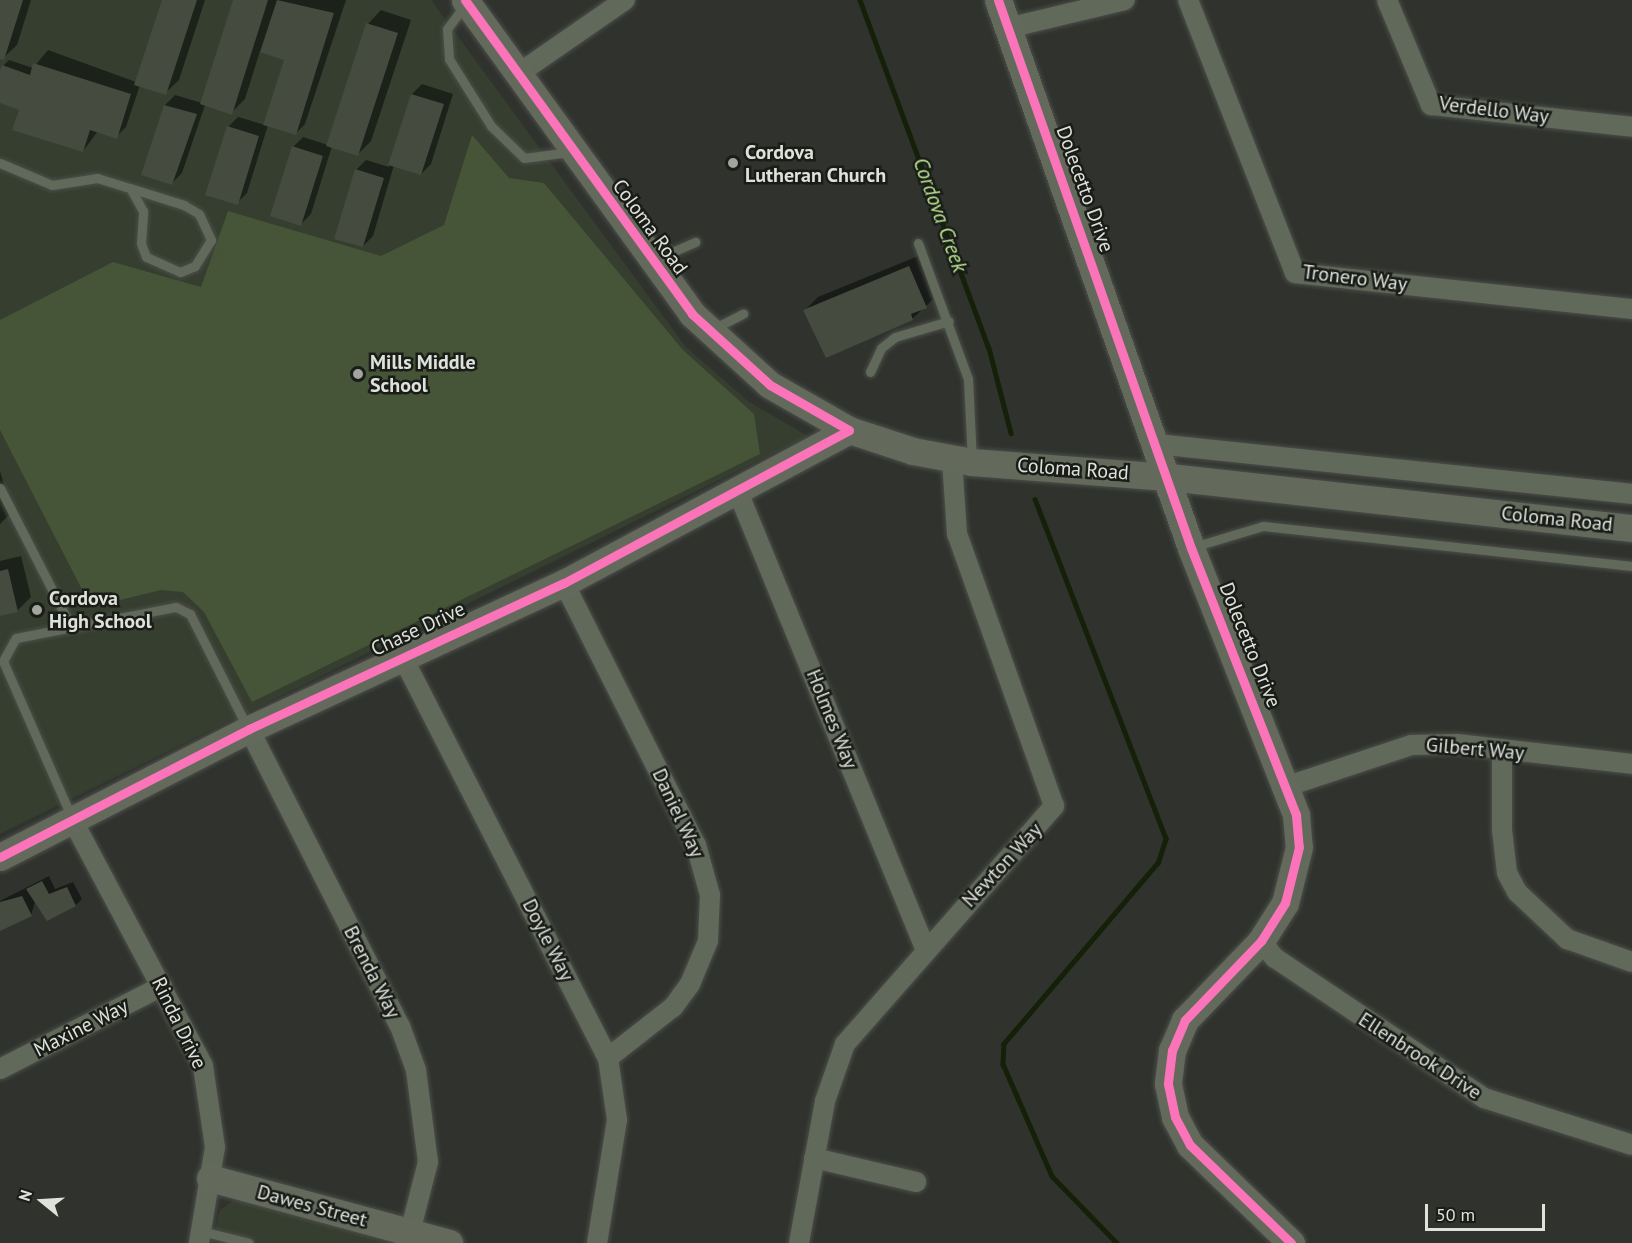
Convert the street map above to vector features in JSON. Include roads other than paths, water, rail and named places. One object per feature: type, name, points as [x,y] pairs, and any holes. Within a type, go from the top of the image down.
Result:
[{"type":"street","points":[[518,74],[625,0]]},
{"type":"street","name":"Dolecetto Drive","points":[[998,0],[1169,477],[1191,548],[1288,786],[1299,847],[1285,903],[1261,941],[1185,1020],[1172,1050],[1168,1084],[1175,1117],[1190,1145],[1291,1243]]},
{"type":"street","points":[[1008,28],[1125,0]]},
{"type":"street","name":"Tronero Way","points":[[1188,0],[1294,273],[1632,309]]},
{"type":"street","name":"Verdello Way","points":[[1387,0],[1431,105],[1632,126]]},
{"type":"street","name":"Coloma Road","points":[[466,1],[652,261],[708,332],[770,385],[849,430],[962,461],[1169,477],[1632,528]]},
{"type":"street","name":"Chase Drive","points":[[0,857],[249,729],[402,656],[564,583],[738,492],[849,430]]},
{"type":"street","points":[[1157,444],[1632,494]]},
{"type":"street","name":"Newton Way","points":[[799,1243],[825,1101],[845,1044],[925,947],[1050,815],[1055,798],[957,534],[962,461]]},
{"type":"street","name":"Holmes Way","points":[[738,492],[925,947]]},
{"type":"street","name":"Daniel Way","points":[[564,583],[696,845],[710,896],[708,941],[690,984],[673,1007],[608,1058]]},
{"type":"street","name":"Doyle Way","points":[[402,656],[608,1058],[617,1120],[597,1243]]},
{"type":"street","name":"Brenda Way","points":[[249,729],[400,1026],[416,1070],[428,1162],[410,1232]]},
{"type":"street","name":"Gilbert Way","points":[[1288,786],[1411,745],[1502,751],[1632,764]]},
{"type":"street","points":[[1502,751],[1503,839],[1507,873],[1517,892],[1567,939],[1632,962]]},
{"type":"street","name":"Rinda Drive","points":[[73,820],[162,986],[210,1092],[214,1147],[200,1237]]},
{"type":"street","name":"Ellenbrook Drive","points":[[1261,941],[1275,958],[1475,1093],[1523,1114],[1632,1145]]},
{"type":"street","name":"Maxine Way","points":[[0,1070],[162,986]]},
{"type":"street","points":[[814,1158],[916,1182]]},
{"type":"street","name":"Dawes Street","points":[[210,1179],[449,1243]]},
{"type":"lane","points":[[466,1],[447,29],[449,59],[491,126],[524,158],[573,151]]},
{"type":"lane","points":[[0,164],[52,185],[97,178],[130,188],[199,214],[211,240],[195,266],[180,272],[146,257],[141,243],[143,211],[130,188]]},
{"type":"lane","points":[[652,261],[695,242]]},
{"type":"lane","points":[[918,243],[949,321],[968,379],[962,461]]},
{"type":"lane","points":[[708,332],[743,314]]},
{"type":"lane","points":[[870,372],[881,348],[895,337],[949,321]]},
{"type":"lane","points":[[0,488],[71,627]]},
{"type":"lane","points":[[1191,548],[1263,526],[1632,567]]},
{"type":"lane","points":[[73,820],[3,661],[16,638],[176,607],[190,614],[249,729]]},
{"type":"lane","points":[[200,1237],[249,1243]]},
{"type":"waterway","name":"Cordova Creek","points":[[860,0],[989,348],[1011,433]]},
{"type":"waterway","points":[[1035,499],[1166,839],[1158,863],[1004,1044],[1003,1064],[1052,1176],[1117,1243]]},
{"type":"place","name":"Cordova Lutheran Church","points":[[733,163]]},
{"type":"place","name":"Mills Middle School","points":[[358,374]]},
{"type":"place","name":"Cordova High School","points":[[37,610]]}]
